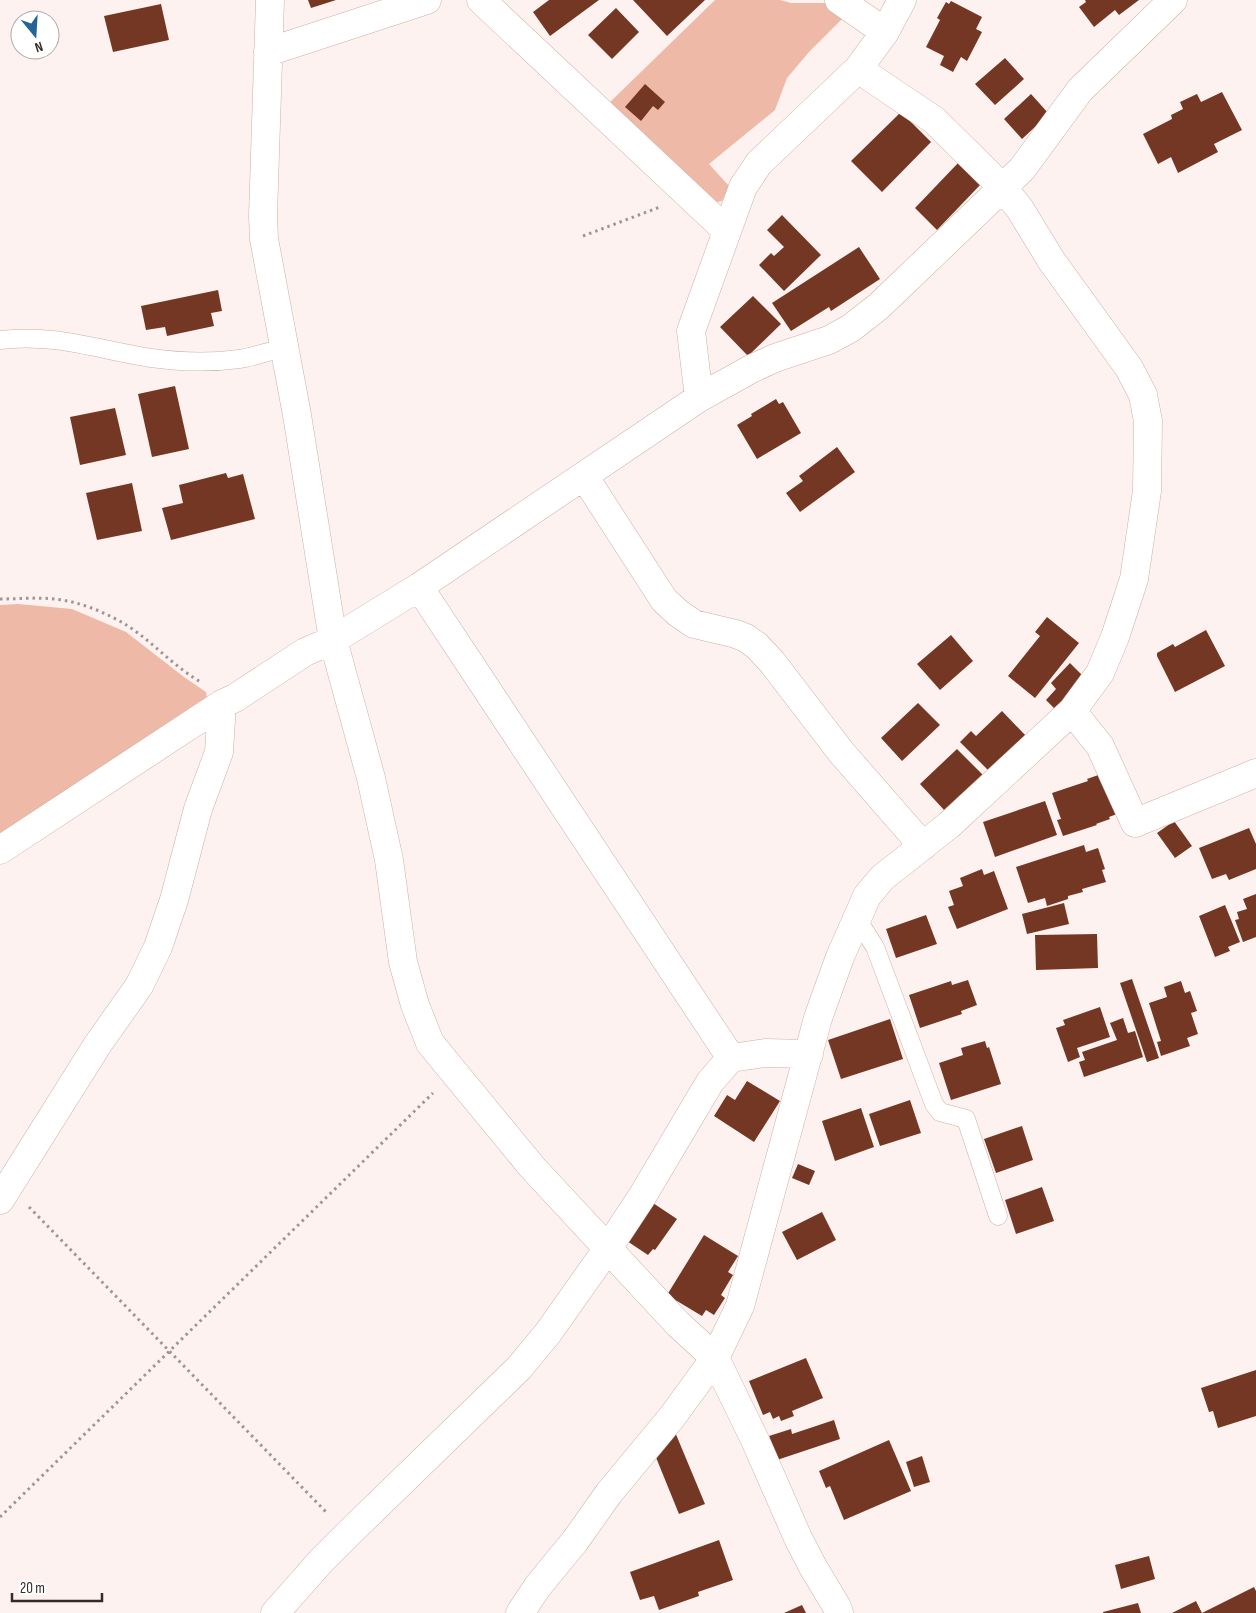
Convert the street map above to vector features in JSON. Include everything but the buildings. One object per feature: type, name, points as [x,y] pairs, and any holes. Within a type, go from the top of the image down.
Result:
[{"type":"street","points":[[270,0],[263,216],[264,239],[333,640],[371,778],[387,851],[403,962],[415,1005],[430,1043],[532,1167],[678,1324],[715,1358],[755,1440],[798,1538],[813,1568],[838,1606],[839,1613]]},
{"type":"street","points":[[268,52],[427,0]]},
{"type":"street","points":[[480,0],[726,230]]},
{"type":"street","points":[[839,0],[886,32]]},
{"type":"street","points":[[699,398],[691,331],[742,187],[759,162],[858,69],[886,32],[902,0]]},
{"type":"street","points":[[0,850],[272,672],[304,652],[333,640],[419,587],[699,398],[751,369],[775,358],[829,340],[851,328],[879,306],[1022,169],[1080,90],[1173,0]]},
{"type":"street","points":[[520,1613],[538,1586],[575,1541],[609,1493],[672,1417],[715,1358],[740,1306],[818,1018],[840,958],[867,896],[874,886],[949,825],[1072,711],[1100,673],[1115,637],[1134,579],[1147,491],[1148,422],[1143,395],[1129,368],[1051,260],[1020,209],[1003,188],[934,120],[858,69]]},
{"type":"street","points":[[584,476],[664,600],[678,614],[694,624],[736,634],[757,646],[772,662],[841,752],[923,846]]},
{"type":"street","points":[[419,587],[731,1058]]},
{"type":"street","points":[[5,1193],[98,1044],[139,986],[158,947],[174,900],[198,809],[219,752],[229,701]]},
{"type":"street","points":[[1072,711],[1100,746],[1135,824],[1256,773]]},
{"type":"street","points":[[275,1613],[321,1561],[519,1368],[548,1333],[643,1195],[710,1082],[731,1058],[765,1053],[809,1054]]},
{"type":"lane","points":[[0,340],[36,338],[58,340],[151,358],[180,360],[221,361],[242,359],[284,348]]},
{"type":"lane","points":[[857,919],[875,948],[934,1104],[940,1112],[966,1119],[998,1216]]},
{"type":"path","points":[[583,236],[689,196]]},
{"type":"path","points":[[0,599],[54,599],[76,603],[99,612],[128,626],[189,675],[212,688],[229,701]]},
{"type":"path","points":[[0,1518],[454,1073]]},
{"type":"path","points":[[5,1193],[170,1352],[348,1534]]},
{"type":"shaded area","points":[[715,0],[780,0],[791,3],[826,3],[846,15],[809,52],[787,78],[775,110],[709,164],[729,186],[722,201],[718,202],[707,197],[607,105]]},
{"type":"shaded area","points":[[18,604],[72,609],[126,632],[206,692],[208,703],[0,843],[0,605]]}]
